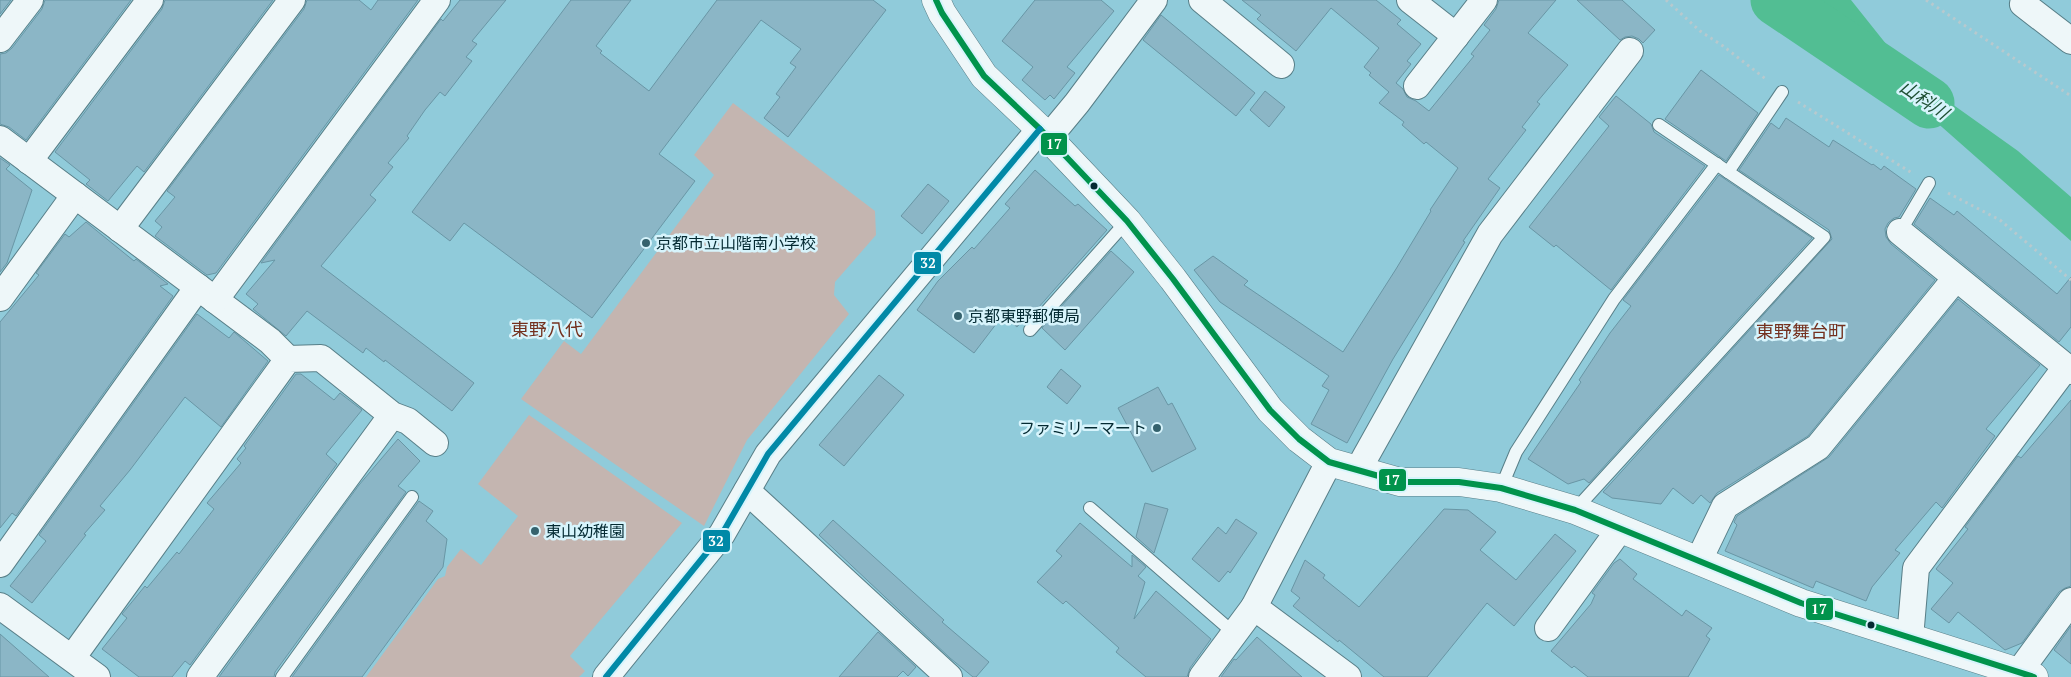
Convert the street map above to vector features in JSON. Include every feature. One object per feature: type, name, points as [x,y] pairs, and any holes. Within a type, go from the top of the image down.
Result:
[{"type":"street","points":[[0,39],[30,0]]},
{"type":"street","points":[[29,161],[150,0]]},
{"type":"street","points":[[120,229],[292,0]]},
{"type":"street","points":[[0,564],[206,294],[437,0]]},
{"type":"street","points":[[936,0],[942,13],[984,76],[1044,133],[1127,221],[1173,279],[1270,410],[1299,439],[1329,462],[1400,482],[1459,482],[1501,488],[1575,510],[1801,603],[2027,675],[2071,601]]},
{"type":"street","points":[[606,677],[722,534],[768,454],[1044,133],[1077,103],[1154,0]]},
{"type":"street","points":[[1202,0],[1281,65]]},
{"type":"street","points":[[1410,0],[1456,36]]},
{"type":"street","points":[[1417,86],[1484,0]]},
{"type":"street","points":[[2024,0],[2023,4],[2071,41]]},
{"type":"street","points":[[1358,470],[1490,234],[1630,51]]},
{"type":"street","points":[[0,139],[270,341],[288,359],[321,358],[392,415],[408,421],[435,443]]},
{"type":"street","points":[[0,298],[75,195]]},
{"type":"street","points":[[1900,232],[2068,369],[1916,568],[1910,638]]},
{"type":"street","points":[[1699,560],[1725,506],[1818,447],[1956,278]]},
{"type":"street","points":[[72,658],[288,359]]},
{"type":"street","points":[[200,677],[392,415]]},
{"type":"street","points":[[1202,677],[1254,607],[1329,462]]},
{"type":"street","points":[[747,491],[943,675]]},
{"type":"street","points":[[1548,628],[1620,529]]},
{"type":"street","points":[[0,606],[97,677]]},
{"type":"street","points":[[1254,607],[1348,677]]},
{"type":"lane","points":[[1728,172],[1782,92]]},
{"type":"lane","points":[[1575,510],[1824,237],[1659,125]]},
{"type":"lane","points":[[1501,488],[1516,452],[1614,299],[1717,164]]},
{"type":"lane","points":[[1900,232],[1928,183]]},
{"type":"lane","points":[[1030,330],[1127,221]]},
{"type":"lane","points":[[282,677],[412,497]]},
{"type":"lane","points":[[1090,508],[1235,634]]},
{"type":"path","points":[[1666,0],[1700,32],[1723,46],[1782,92],[1928,183],[2000,220],[2071,280]]},
{"type":"path","points":[[1926,0],[2071,96]]},
{"type":"shaded area","points":[[733,103],[875,211],[876,235],[835,282],[834,295],[849,314],[747,440],[704,526],[521,399],[564,341],[581,354],[714,175],[694,155]]},
{"type":"shaded area","points":[[529,415],[682,523],[570,656],[585,671],[579,677],[366,677],[438,579],[445,576],[447,567],[461,549],[481,565],[518,516],[478,484]]},
{"type":"water","points":[[1798,0],[1851,0],[1910,74],[2018,151],[2071,197],[2071,241]]},
{"type":"building","points":[[0,0],[11,0],[0,14]]},
{"type":"building","points":[[45,0],[131,0],[26,140],[9,127],[0,124],[0,54],[6,53],[12,48],[42,9]]},
{"type":"building","points":[[165,0],[273,0],[144,172],[137,166],[108,201],[86,184],[90,180],[55,152],[162,9]]},
{"type":"building","points":[[307,0],[359,0],[371,10],[378,0],[418,0],[216,273],[207,275],[155,236],[162,227],[155,221],[175,197],[167,191],[304,9]]},
{"type":"building","points":[[460,0],[506,0],[472,41],[477,44],[466,57],[472,61],[445,96],[440,92],[425,110],[407,136],[409,138],[388,163],[393,167],[370,195],[376,200],[321,266],[474,383],[452,411],[385,360],[384,362],[366,348],[363,353],[307,311],[286,336],[253,309],[258,304],[246,294],[275,260],[261,263],[441,19],[443,21]]},
{"type":"building","points":[[571,0],[631,0],[596,46],[602,51],[600,53],[649,91],[717,0],[873,0],[886,10],[788,137],[764,118],[780,97],[776,94],[796,67],[790,63],[801,49],[761,20],[659,154],[695,181],[592,318],[464,223],[450,241],[412,212]]},
{"type":"building","points":[[1035,0],[1101,0],[1114,11],[1067,67],[1075,73],[1054,99],[1050,95],[1045,100],[1022,80],[1033,67],[1002,41]]},
{"type":"building","points":[[1242,0],[1376,0],[1401,20],[1397,24],[1421,44],[1407,61],[1411,64],[1396,83],[1403,89],[1407,97],[1429,111],[1474,56],[1471,54],[1490,30],[1484,25],[1496,9],[1499,0],[1556,0],[1528,33],[1568,65],[1537,102],[1540,104],[1522,127],[1526,130],[1488,179],[1500,188],[1463,241],[1465,242],[1393,359],[1347,443],[1311,424],[1329,390],[1322,386],[1329,376],[1220,302],[1194,270],[1213,256],[1248,281],[1244,285],[1343,352],[1458,168],[1426,142],[1424,144],[1402,125],[1404,122],[1379,103],[1389,92],[1369,75],[1371,73],[1364,67],[1379,48],[1331,8],[1296,51],[1257,19],[1261,15]]},
{"type":"building","points":[[1577,0],[1622,0],[1655,30],[1643,43],[1632,36],[1620,40]]},
{"type":"building","points":[[1161,15],[1255,93],[1236,116],[1143,40]]},
{"type":"building","points":[[1701,70],[1758,113],[1726,161],[1665,119]]},
{"type":"building","points":[[1265,91],[1285,107],[1269,127],[1250,110]]},
{"type":"building","points":[[1616,96],[1651,124],[1654,132],[1705,166],[1611,290],[1556,245],[1554,247],[1529,227],[1609,126],[1599,117]]},
{"type":"building","points":[[1786,118],[1829,147],[1833,140],[1881,170],[1884,166],[1916,189],[1899,217],[1894,218],[1888,223],[1885,229],[1886,237],[1891,244],[1935,280],[1808,436],[1717,493],[1710,503],[1701,495],[1693,504],[1673,488],[1661,504],[1612,498],[1603,492],[1832,239],[1829,230],[1739,170],[1771,123],[1779,129]]},
{"type":"building","points":[[0,158],[10,165],[6,169],[32,190],[7,263],[0,272]]},
{"type":"building","points":[[1035,170],[1075,206],[1078,204],[1107,230],[1030,317],[1027,315],[1017,327],[1003,315],[974,353],[917,310],[938,281],[972,247],[974,249],[1010,208],[1005,204]]},
{"type":"building","points":[[1719,175],[1812,238],[1589,483],[1584,479],[1568,484],[1528,459],[1581,382],[1579,380],[1610,333],[1631,306],[1623,300]]},
{"type":"building","points":[[928,184],[949,201],[922,234],[901,216]]},
{"type":"building","points":[[1930,198],[1954,215],[1957,211],[2057,294],[2071,277],[2071,327],[2059,342],[1914,224]]},
{"type":"building","points":[[86,222],[134,261],[136,259],[168,284],[160,286],[173,296],[16,516],[12,513],[0,528],[0,322],[39,275],[36,273],[65,234],[69,237]]},
{"type":"building","points":[[1111,251],[1134,272],[1065,350],[1042,328]]},
{"type":"building","points":[[1958,299],[2040,365],[1986,429],[1995,436],[1942,508],[1936,502],[1895,550],[1900,553],[1872,587],[1866,601],[1816,581],[1813,588],[1725,551],[1737,525],[1734,522],[1737,516],[1829,457]]},
{"type":"building","points":[[197,314],[229,338],[234,332],[268,361],[221,427],[185,397],[130,470],[100,506],[105,510],[84,534],[86,535],[32,603],[10,586],[46,541],[39,535]]},
{"type":"building","points":[[1061,369],[1081,386],[1067,404],[1047,387]]},
{"type":"building","points":[[296,374],[301,374],[334,400],[340,393],[362,410],[326,454],[337,464],[190,665],[185,661],[172,677],[139,677],[102,649],[127,618],[122,614],[177,552],[179,554],[214,509],[207,503],[241,463],[237,459],[246,448],[244,446]]},
{"type":"building","points":[[879,375],[904,395],[844,466],[819,445]]},
{"type":"building","name":"ファミリーマート","points":[[1158,387],[1168,405],[1172,403],[1196,449],[1152,472],[1118,408]]},
{"type":"building","points":[[2071,400],[2071,586],[2059,592],[2022,643],[2005,650],[1958,612],[1949,623],[1931,609],[1953,583],[1936,569],[1968,529],[1965,527],[2018,456],[2021,458]]},
{"type":"building","points":[[398,439],[420,461],[398,486],[406,492],[275,672],[274,677],[219,677],[359,485]]},
{"type":"building","points":[[419,501],[433,511],[426,521],[447,539],[443,567],[362,677],[292,677]]},
{"type":"building","points":[[1145,503],[1168,509],[1154,553],[1136,537]]},
{"type":"building","points":[[1444,509],[1468,510],[1496,532],[1480,550],[1516,580],[1555,534],[1576,551],[1514,626],[1487,603],[1427,677],[1384,677],[1293,606],[1300,598],[1291,591],[1305,560],[1325,575],[1323,578],[1359,607]]},
{"type":"building","points":[[1236,519],[1257,533],[1230,573],[1228,571],[1219,582],[1192,559],[1218,527],[1226,534]]},
{"type":"building","points":[[833,520],[944,620],[942,622],[989,662],[976,677],[973,677],[950,658],[819,535]]},
{"type":"building","points":[[1080,523],[1132,567],[1132,555],[1146,567],[1138,576],[1145,582],[1134,619],[1156,591],[1211,639],[1190,668],[1187,677],[1146,677],[1116,652],[1119,648],[1066,601],[1063,604],[1037,582],[1062,556],[1056,551]]},
{"type":"building","points":[[1620,559],[1637,574],[1633,579],[1682,616],[1686,610],[1712,628],[1706,636],[1710,639],[1688,677],[1588,677],[1574,666],[1572,668],[1551,651],[1591,604],[1595,595],[1592,593],[1614,563]]},
{"type":"building","points":[[2071,626],[2071,664],[2054,650]]},
{"type":"building","points":[[878,632],[916,667],[908,676],[903,671],[897,677],[839,677]]},
{"type":"building","points":[[0,634],[49,677],[0,677]]},
{"type":"building","points":[[1257,637],[1302,677],[1221,677],[1234,659],[1236,660]]},
{"type":"waterway","name":"山科川","points":[[1776,0],[1929,103]]},
{"type":"transit line","name":"17","points":[[936,0],[942,13],[984,76],[1040,129],[1127,221],[1173,279],[1270,410],[1299,439],[1329,462],[1400,482],[1459,482],[1501,488],[1575,510],[1801,603],[2034,677]]},
{"type":"transit line","name":"32","points":[[606,677],[722,534],[768,454],[1040,129]]},
{"type":"place","name":"京都市立山階南小学校","points":[[646,243]]},
{"type":"place","name":"京都東野郵便局","points":[[958,316]]},
{"type":"place","name":"ファミリーマート","points":[[1157,428]]},
{"type":"place","name":"東山幼稚園","points":[[535,531]]},
{"type":"district","name":"東野八代","points":[[547,330]]},
{"type":"district","name":"東野舞台町","points":[[1801,332]]}]
